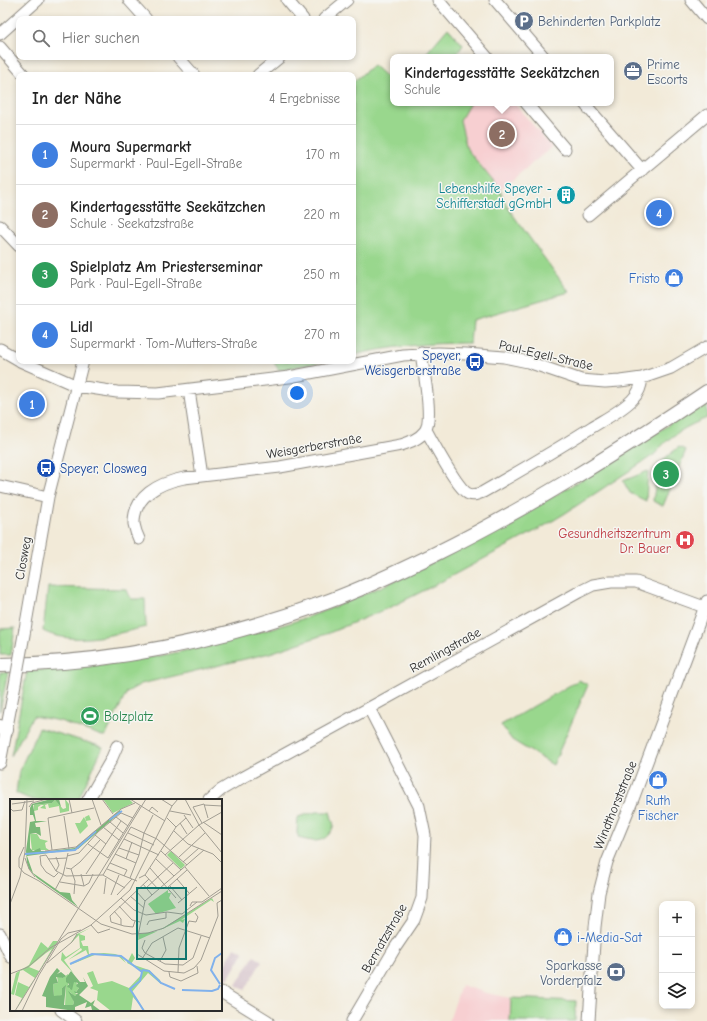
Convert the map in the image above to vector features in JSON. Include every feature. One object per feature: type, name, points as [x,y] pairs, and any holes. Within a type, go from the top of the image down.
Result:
[{"type":"main road","points":[[0,665],[89,660],[156,650],[270,622],[330,601],[392,575],[479,532],[564,483],[664,421],[707,392]]},
{"type":"street","points":[[20,16],[38,0]]},
{"type":"street","points":[[130,0],[143,16]]},
{"type":"street","points":[[287,0],[300,16]]},
{"type":"street","points":[[328,16],[347,0]]},
{"type":"street","points":[[438,0],[483,54]]},
{"type":"street","points":[[495,0],[541,54]]},
{"type":"street","points":[[691,0],[707,18]]},
{"type":"street","points":[[0,34],[16,20]]},
{"type":"street","points":[[0,47],[21,72]]},
{"type":"street","points":[[181,60],[191,72]]},
{"type":"street","points":[[262,72],[276,60]]},
{"type":"street","points":[[529,106],[565,149]]},
{"type":"street","points":[[587,106],[642,170]]},
{"type":"street","points":[[588,215],[642,170],[705,121]]},
{"type":"street","points":[[0,226],[16,243]]},
{"type":"street","name":"Paul-Egell-Straße","points":[[356,364],[389,357],[421,353],[452,353],[504,357],[528,362],[581,380],[605,382],[642,378],[671,368],[707,347]]},
{"type":"street","name":"Paul-Egell-Straße","points":[[0,349],[16,359]]},
{"type":"street","points":[[421,353],[429,418],[426,430],[460,486],[469,494],[475,495],[483,492],[565,444],[618,411],[638,394],[641,387],[642,378]]},
{"type":"street","name":"Paul-Egell-Straße","points":[[27,364],[77,386],[137,394],[158,394],[289,377],[354,364]]},
{"type":"street","name":"Closweg","points":[[0,763],[3,728],[13,695],[48,497],[82,364]]},
{"type":"street","points":[[189,390],[202,476]]},
{"type":"street","name":"Weisgerberstraße","points":[[139,539],[134,526],[137,507],[144,496],[158,486],[170,481],[285,466],[389,447],[415,440],[426,430]]},
{"type":"street","points":[[0,486],[48,497]]},
{"type":"street","name":"Remlingstraße","points":[[210,799],[221,790],[243,777],[578,592],[594,585],[611,582],[636,582],[706,605]]},
{"type":"street","name":"Windthorststraße","points":[[590,1021],[595,926],[599,893],[607,862],[633,799],[706,605]]},
{"type":"street","name":"Bernatzstraße","points":[[352,1021],[395,948],[414,920],[422,898],[425,835],[419,806],[369,708]]},
{"type":"street","points":[[89,799],[111,760],[117,746]]},
{"type":"street","points":[[0,934],[10,955]]},
{"type":"street","points":[[222,993],[268,1021]]},
{"type":"street","points":[[63,1011],[74,1016]]},
{"type":"shaded area","points":[[468,106],[517,106],[552,147],[500,190],[467,149],[460,120]]},
{"type":"shaded area","points":[[235,947],[244,952],[228,979],[222,976],[222,970]]},
{"type":"shaded area","points":[[254,956],[262,961],[245,990],[236,985]]},
{"type":"shaded area","points":[[461,985],[486,993],[511,998],[510,1021],[449,1021]]},
{"type":"green space","points":[[448,28],[463,45],[457,54],[426,54]]},
{"type":"green space","points":[[373,65],[390,80],[390,106],[468,106],[460,120],[467,149],[500,190],[508,208],[569,292],[472,320],[470,343],[411,346],[382,349],[356,354],[356,79]]},
{"type":"green space","points":[[275,364],[311,364],[279,370]]},
{"type":"green space","points":[[707,400],[707,418],[678,432],[655,454],[541,528],[433,586],[393,606],[329,633],[270,653],[141,684],[127,692],[105,737],[60,721],[33,716],[11,756],[27,671],[102,664],[169,654],[237,638],[308,617],[412,573],[499,528],[583,479]]},
{"type":"green space","points":[[679,447],[686,450],[663,506],[653,501],[658,467],[665,458]]},
{"type":"green space","points":[[648,471],[646,501],[630,493],[623,481]]},
{"type":"green space","points":[[48,587],[126,589],[128,595],[132,599],[145,599],[146,627],[91,638],[68,638],[55,636],[43,631]]},
{"type":"green space","points":[[15,628],[11,655],[0,655],[0,629]]},
{"type":"green space","points":[[0,672],[8,672],[0,711]]},
{"type":"green space","points":[[579,680],[588,685],[553,765],[512,740],[501,725]]},
{"type":"green space","points":[[39,728],[103,747],[78,799],[30,799],[16,793],[19,771]]},
{"type":"green space","points":[[316,812],[330,812],[334,826],[331,832],[324,839],[315,841],[299,838],[297,833],[298,817]]},
{"type":"green space","points":[[511,998],[576,1001],[575,1021],[510,1021]]},
{"type":"place","name":"Behinderten Parkplatz","points":[[524,21]]},
{"type":"place","name":"Prime Escorts","points":[[633,71]]},
{"type":"place","name":"Kindertagesstätte Seekätzchen","points":[[502,134]]},
{"type":"place","name":"Lebenshilfe Speyer - Schifferstadt gGmbH","points":[[566,195]]},
{"type":"place","name":"Lidl","points":[[659,213]]},
{"type":"place","name":"Fristo","points":[[674,278]]},
{"type":"place","name":"Speyer, Weisgerberstraße","points":[[475,362]]},
{"type":"place","name":"Moura Supermarkt","points":[[32,404]]},
{"type":"place","name":"Speyer, Closweg","points":[[46,468]]},
{"type":"place","name":"Spielplatz Am Priesterseminar","points":[[666,474]]},
{"type":"place","name":"Gesundheitszentrum Dr. Bauer","points":[[685,540]]},
{"type":"place","name":"Bolzplatz","points":[[90,716]]},
{"type":"place","name":"Ruth Fischer","points":[[658,780]]},
{"type":"place","name":"i-Media-Sat","points":[[563,937]]},
{"type":"place","name":"Sparkasse Vorderpfalz","points":[[616,972]]}]
